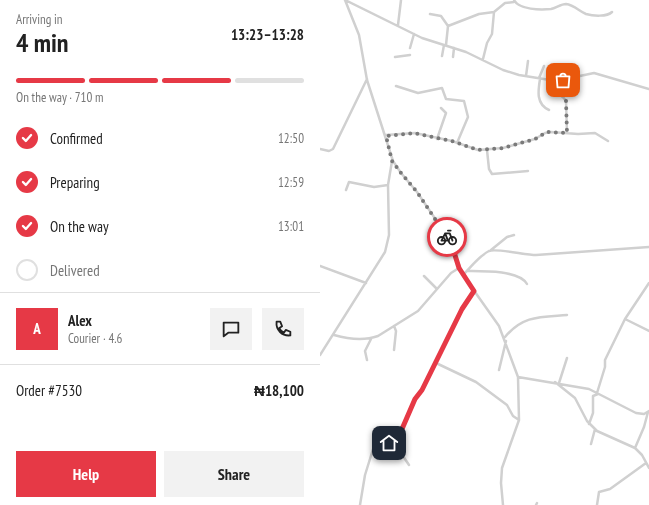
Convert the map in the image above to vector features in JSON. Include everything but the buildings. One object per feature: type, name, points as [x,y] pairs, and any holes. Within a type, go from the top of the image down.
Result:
[{"type":"street","points":[[345,0],[431,42],[445,45],[483,59],[507,71],[540,79],[556,81],[594,73],[649,89]]},
{"type":"street","points":[[320,355],[385,252],[389,226],[388,185],[392,161],[386,136],[367,79],[359,35],[345,0]]},
{"type":"street","points":[[398,25],[401,0]]},
{"type":"street","points":[[448,26],[479,14],[494,12],[505,2],[514,1],[520,7],[525,8],[552,9],[564,4],[577,8],[587,14],[606,16],[612,12]]},
{"type":"street","points":[[483,59],[487,43],[492,34],[494,12]]},
{"type":"street","points":[[430,14],[442,16],[448,26],[442,56]]},
{"type":"street","points":[[410,48],[414,34]]},
{"type":"street","points":[[453,58],[454,48]]},
{"type":"street","points":[[395,57],[410,55]]},
{"type":"street","points":[[526,76],[528,61]]},
{"type":"street","points":[[544,66],[538,92],[544,107],[550,110]]},
{"type":"street","points":[[320,149],[329,151],[333,149],[367,79]]},
{"type":"street","points":[[556,81],[559,92],[566,101],[567,133]]},
{"type":"street","points":[[396,86],[418,93],[442,88],[446,99],[464,101],[468,117],[457,143]]},
{"type":"street","points":[[437,139],[446,113],[440,108]]},
{"type":"street","points":[[386,136],[408,132],[457,143],[474,150],[503,148],[531,140],[547,132],[594,133],[608,141]]},
{"type":"street","points":[[486,150],[489,169],[492,174],[528,171]]},
{"type":"street","points":[[392,161],[417,192],[449,239],[459,268],[500,326],[518,377],[519,420],[502,468],[501,483],[503,505]]},
{"type":"street","points":[[346,190],[349,182],[374,187],[388,185]]},
{"type":"street","points":[[463,274],[507,237],[514,235]]},
{"type":"street","points":[[490,251],[536,255],[649,247]]},
{"type":"street","points":[[473,265],[480,271]]},
{"type":"street","points":[[320,266],[366,283]]},
{"type":"street","points":[[334,335],[348,338],[371,338],[394,326],[418,311],[451,273],[459,268]]},
{"type":"street","points":[[466,271],[508,274],[524,279],[527,284]]},
{"type":"street","points":[[424,276],[437,289]]},
{"type":"street","points":[[590,424],[594,412],[593,396],[598,393],[605,367],[605,360],[625,319],[649,283]]},
{"type":"street","points":[[361,504],[365,475],[373,448],[377,444],[386,444],[393,441],[402,429],[415,399],[420,393],[436,363],[462,309],[474,291]]},
{"type":"street","points":[[505,337],[522,321],[542,317],[567,315]]},
{"type":"street","points":[[625,319],[649,331]]},
{"type":"street","points":[[394,326],[396,331],[394,350]]},
{"type":"street","points":[[367,360],[365,350],[371,338]]},
{"type":"street","points":[[499,370],[506,341]]},
{"type":"street","points":[[559,382],[567,358]]},
{"type":"street","points":[[436,363],[476,382],[506,405],[513,416],[519,420]]},
{"type":"street","points":[[518,377],[559,382],[589,389],[636,412],[644,414],[649,411]]},
{"type":"street","points":[[555,382],[575,398],[590,424],[595,429],[601,434],[635,448],[642,454],[649,468]]},
{"type":"street","points":[[635,448],[647,420],[649,411]]},
{"type":"street","points":[[644,414],[647,420]]},
{"type":"street","points":[[591,444],[595,429]]},
{"type":"street","points":[[393,441],[410,465]]},
{"type":"street","points":[[597,505],[599,492],[610,490],[646,463]]},
{"type":"way so far","points":[[447,237],[417,192],[392,161],[386,136],[408,132],[436,139],[452,141],[474,150],[478,150],[503,148],[535,139],[547,132],[567,133],[567,105],[566,101],[559,92],[556,81],[563,80]]},
{"type":"route","points":[[389,443],[393,441],[402,429],[415,399],[422,390],[457,323],[462,309],[474,291],[459,268],[447,237]]}]
